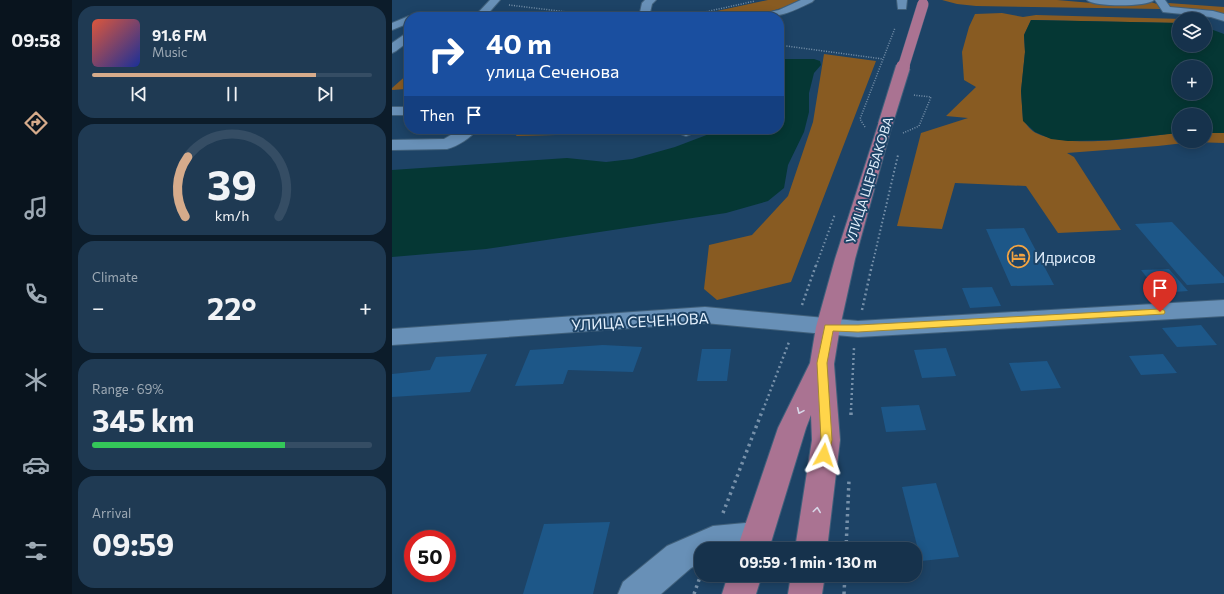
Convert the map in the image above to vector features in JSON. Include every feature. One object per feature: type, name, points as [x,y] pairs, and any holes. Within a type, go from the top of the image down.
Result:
[{"type":"main road","name":"УЛИЦА ЩЕРБАКОВА","points":[[812,542],[826,440],[822,363],[828,327],[845,259],[924,2]]},
{"type":"main road","name":"УЛИЦА ЩЕРБАКОВА","points":[[754,542],[792,428],[822,363]]},
{"type":"main road","points":[[739,594],[743,582]]},
{"type":"main road","points":[[805,594],[807,582]]},
{"type":"street","points":[[645,12],[647,3],[651,0]]},
{"type":"street","points":[[782,12],[809,0]]},
{"type":"street","points":[[1092,0],[1121,2],[1149,0]]},
{"type":"street","points":[[1160,0],[1168,10],[1213,14],[1224,18]]},
{"type":"street","points":[[483,12],[494,2]]},
{"type":"street","points":[[392,27],[404,21]]},
{"type":"street","points":[[392,31],[404,30]]},
{"type":"street","points":[[392,49],[404,40]]},
{"type":"street","points":[[392,111],[404,110]]},
{"type":"street","points":[[392,145],[447,144],[464,134]]},
{"type":"street","name":"УЛИЦА СЕЧЕНОВА","points":[[392,337],[705,315],[828,327],[858,328],[1224,308]]},
{"type":"street","points":[[710,542],[733,542]]},
{"type":"street","points":[[635,594],[679,557],[694,550]]},
{"type":"path","points":[[494,2],[569,12]]},
{"type":"path","points":[[706,12],[755,2]]},
{"type":"path","points":[[866,128],[860,119],[896,27],[902,3]]},
{"type":"path","points":[[784,46],[883,59]]},
{"type":"path","points":[[694,594],[698,582]]},
{"type":"path","points":[[844,594],[845,582]]},
{"type":"shaded area","points":[[768,0],[799,0],[768,12],[712,12]]},
{"type":"shaded area","points":[[942,0],[1057,0],[1127,6],[1151,2],[1157,4],[1161,9],[976,6],[957,4]]},
{"type":"shaded area","points":[[1166,4],[1224,7],[1224,15],[1212,14],[1212,12],[1171,9]]},
{"type":"shaded area","points":[[1002,13],[1023,17],[1036,15],[1172,19],[1172,23],[1031,20],[1024,35],[1025,52],[1021,91],[1023,120],[1034,132],[1050,138],[1085,141],[1104,141],[1172,133],[1172,144],[1067,153],[1074,157],[1121,230],[1058,233],[1026,186],[955,183],[942,229],[897,226],[921,133],[968,118],[946,116],[976,87],[964,80],[962,52],[969,27],[975,14]]},
{"type":"shaded area","points":[[1031,20],[1172,23],[1172,52],[1212,52],[1212,30],[1224,34],[1224,133],[1212,133],[1212,108],[1172,108],[1172,134],[1112,140],[1068,141],[1051,139],[1035,132],[1023,121],[1021,91],[1025,52],[1024,35]]},
{"type":"shaded area","points":[[824,54],[876,61],[791,282],[717,300],[704,289],[709,245],[752,235],[788,196],[813,122]]},
{"type":"shaded area","points":[[784,59],[814,59],[820,61],[821,65],[814,73],[809,93],[809,112],[804,132],[788,165],[784,188],[768,201],[726,213],[486,249],[392,257],[392,170],[567,158],[606,162],[632,159],[675,147],[709,134],[784,134]]},
{"type":"shaded area","points":[[404,77],[404,89],[392,90],[392,88]]},
{"type":"shaded area","points":[[1212,133],[1224,133],[1224,143],[1212,143]]},
{"type":"shaded area","points":[[517,134],[556,134],[556,135],[516,136]]},
{"type":"building","points":[[1172,222],[1224,277],[1224,283],[1187,285],[1135,224]]},
{"type":"building","name":"Идрисов","points":[[1024,228],[1054,285],[1011,286],[986,229]]},
{"type":"building","points":[[1169,269],[1188,291],[1159,293],[1141,270]]},
{"type":"building","points":[[992,287],[1001,306],[970,308],[962,288]]},
{"type":"building","points":[[1201,325],[1217,345],[1177,347],[1162,328]]},
{"type":"building","points":[[603,345],[642,347],[633,372],[568,370],[563,384],[515,386],[530,350]]},
{"type":"building","points":[[946,348],[956,376],[922,378],[914,350]]},
{"type":"building","points":[[702,349],[731,349],[727,381],[697,381]]},
{"type":"building","points":[[487,354],[470,392],[392,397],[392,374],[430,370],[436,357]]},
{"type":"building","points":[[1163,354],[1177,373],[1141,375],[1129,356]]},
{"type":"building","points":[[1047,361],[1061,388],[1021,391],[1009,363]]},
{"type":"building","points":[[919,405],[926,430],[886,432],[881,407]]},
{"type":"building","points":[[936,483],[959,557],[922,561],[922,542],[916,542],[902,487]]},
{"type":"building","points":[[610,522],[593,594],[523,594],[544,524]]},
{"type":"place","name":"Идрисов","points":[[1019,257]]},
{"type":"route","points":[[824,455],[826,440],[822,363],[828,327],[858,328],[1160,312]]}]
